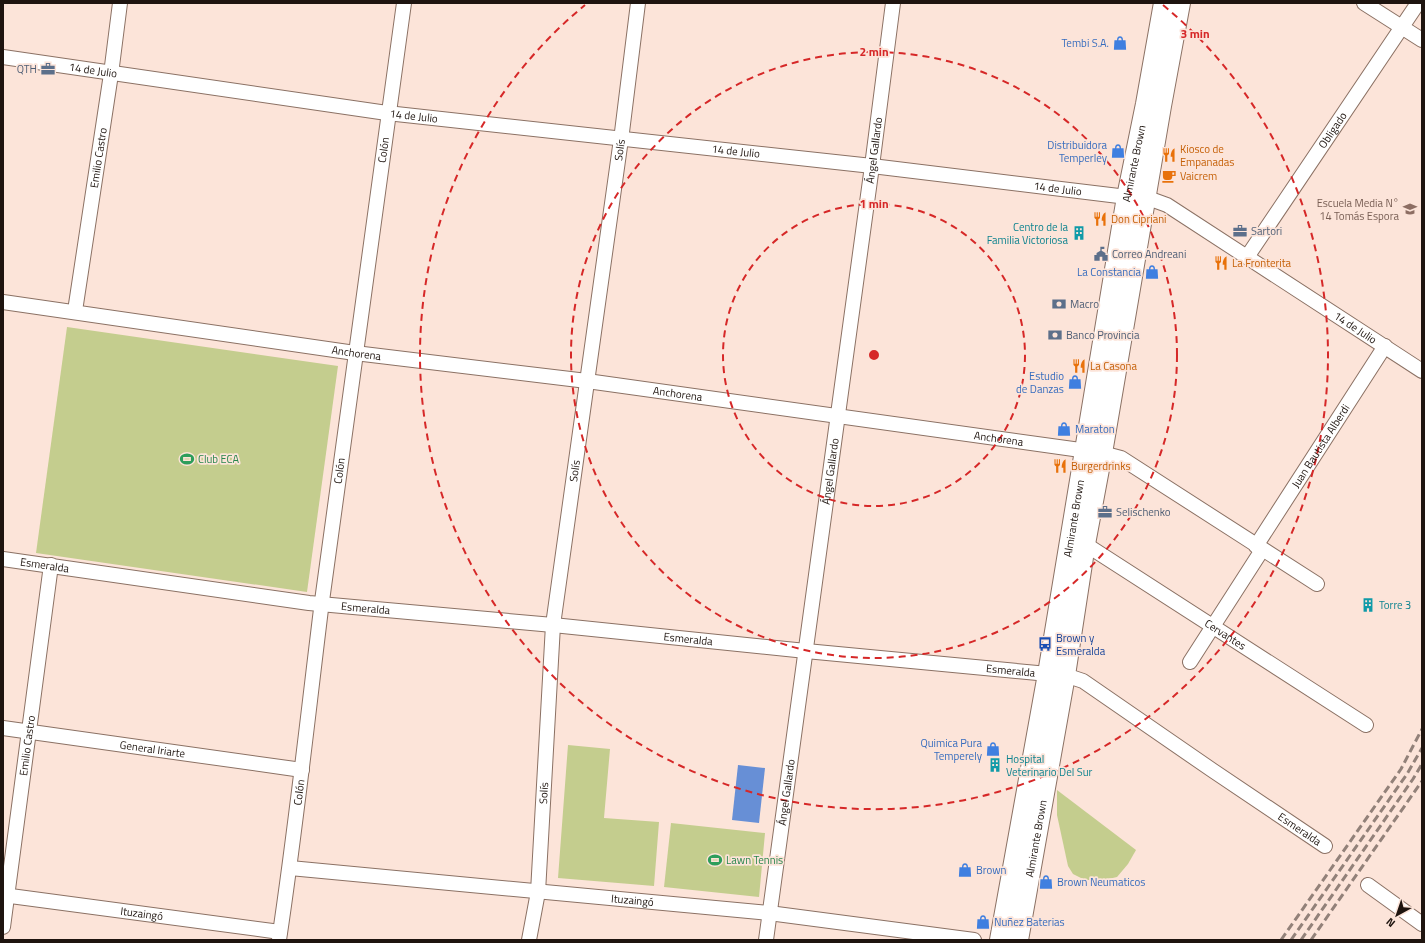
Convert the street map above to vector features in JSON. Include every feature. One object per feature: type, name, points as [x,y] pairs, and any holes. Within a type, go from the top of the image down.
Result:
[{"type":"main road","name":"Almirante Brown","points":[[1018,940],[1057,674],[1136,197],[1146,104],[1164,3]]},
{"type":"main road","name":"Almirante Brown","points":[[1136,197],[1180,3]]},
{"type":"main road","name":"Almirante Brown","points":[[1000,940],[1085,544],[1094,452]]},
{"type":"street","name":"Emilio Castro","points":[[75,312],[111,74],[120,3]]},
{"type":"street","name":"Colón","points":[[280,936],[290,868],[354,354],[387,113],[404,3]]},
{"type":"street","name":"Solís","points":[[529,940],[538,892],[554,625],[621,138],[638,3]]},
{"type":"street","name":"Ángel Gallardo","points":[[766,940],[893,3]]},
{"type":"street","points":[[1364,3],[1422,40]]},
{"type":"street","name":"Obligado","points":[[1246,257],[1418,3]]},
{"type":"street","name":"14 de Julio","points":[[3,57],[111,74],[387,113],[872,166],[1136,197],[1167,205],[1422,371]]},
{"type":"street","name":"Anchorena","points":[[3,302],[354,354],[587,381],[1094,452],[1121,458],[1317,584]]},
{"type":"street","name":"Juan Bautista Alberdi","points":[[1190,662],[1384,346]]},
{"type":"street","name":"Cervantes","points":[[1085,544],[1366,725]]},
{"type":"street","name":"Esmeralda","points":[[3,559],[322,604],[1057,674],[1083,681],[1325,846]]},
{"type":"street","name":"Emilio Castro","points":[[3,927],[5,895],[51,565]]},
{"type":"street","name":"General Iriarte","points":[[3,728],[302,770]]},
{"type":"street","name":"Ituzaingó","points":[[290,868],[769,913],[974,940]]},
{"type":"street","points":[[1368,885],[1422,924]]},
{"type":"street","name":"Ituzaingó","points":[[5,895],[280,936]]},
{"type":"green space","name":"Club ECA","points":[[67,327],[338,366],[307,592],[36,553]]},
{"type":"green space","points":[[568,745],[610,749],[604,818],[659,822],[654,886],[558,878]]},
{"type":"green space","points":[[1057,790],[1136,850],[1128,864],[1117,877],[1104,880],[1085,880],[1073,874],[1068,866],[1057,815]]},
{"type":"green space","name":"Lawn Tennis","points":[[671,823],[765,833],[759,897],[664,887]]},
{"type":"water","points":[[738,765],[765,768],[759,823],[732,820]]},
{"type":"railway","points":[[1281,940],[1401,769],[1422,729]]},
{"type":"railway","points":[[1291,940],[1407,774],[1422,748]]},
{"type":"railway","points":[[1301,940],[1422,764]]},
{"type":"railway","points":[[1311,940],[1422,781]]},
{"type":"place","name":"Tembi S.A.","points":[[1120,43]]},
{"type":"place","name":"QTH","points":[[48,69]]},
{"type":"place","name":"Distribuidora Temperley","points":[[1118,151]]},
{"type":"place","name":"Kiosco de Empanadas","points":[[1169,155]]},
{"type":"place","name":"Vaicrem","points":[[1169,176]]},
{"type":"place","name":"Escuela Media N° 14 Tomás Espora","points":[[1410,209]]},
{"type":"place","name":"Don Cipriani","points":[[1100,219]]},
{"type":"place","name":"Sartori","points":[[1240,231]]},
{"type":"place","name":"Centro de la Familia Victoriosa","points":[[1079,233]]},
{"type":"place","name":"Correo Andreani","points":[[1101,254]]},
{"type":"place","name":"La Fronterita","points":[[1221,263]]},
{"type":"place","name":"La Constancia","points":[[1152,272]]},
{"type":"place","name":"Macro","points":[[1059,304]]},
{"type":"place","name":"Banco Provincia","points":[[1055,335]]},
{"type":"place","name":"La Casona","points":[[1079,366]]},
{"type":"place","name":"Estudio de Danzas","points":[[1075,382]]},
{"type":"place","name":"Maraton","points":[[1064,429]]},
{"type":"place","name":"Club ECA","points":[[187,459]]},
{"type":"place","name":"Burgerdrinks","points":[[1060,466]]},
{"type":"place","name":"Selischenko","points":[[1105,512]]},
{"type":"place","name":"Torre 3","points":[[1368,605]]},
{"type":"place","name":"Brown y Esmeralda","points":[[1045,644]]},
{"type":"place","name":"Quimica Pura Temperely","points":[[993,749]]},
{"type":"place","name":"Hospital Veterinario Del Sur","points":[[995,765]]},
{"type":"place","name":"Lawn Tennis","points":[[715,860]]},
{"type":"place","name":"Brown","points":[[965,870]]},
{"type":"place","name":"Brown Neumaticos","points":[[1046,882]]},
{"type":"place","name":"Nuñez Baterias","points":[[983,922]]}]
